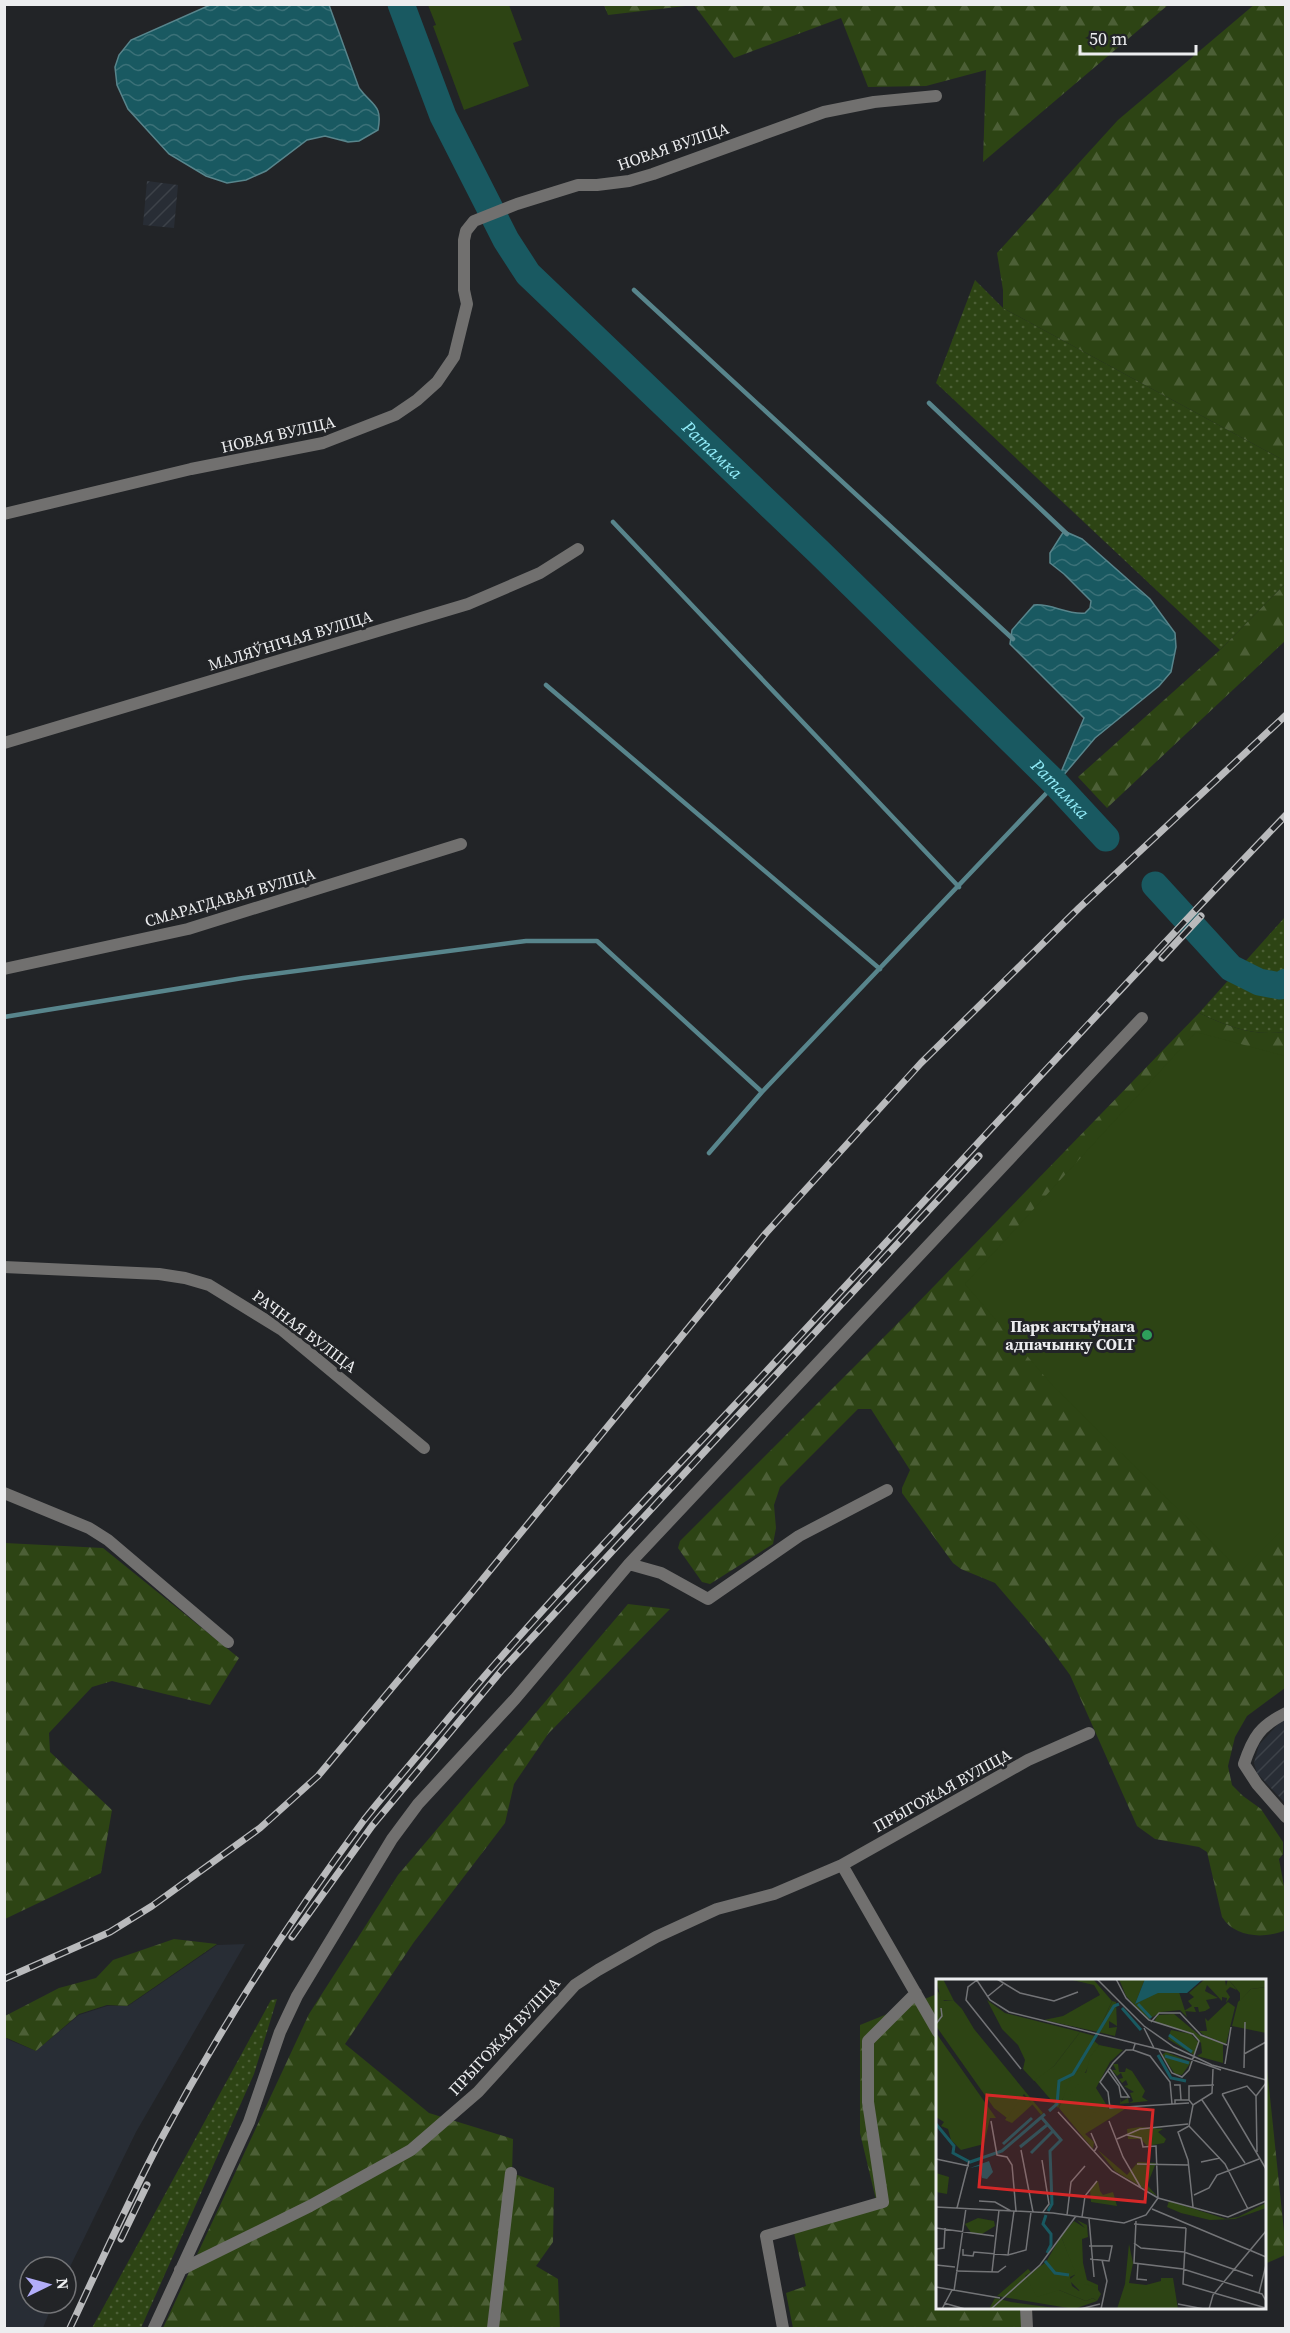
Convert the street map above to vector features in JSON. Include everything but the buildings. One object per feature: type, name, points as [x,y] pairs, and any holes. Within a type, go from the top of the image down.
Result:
[{"type":"street","name":"НОВАЯ ВУЛІЦА","points":[[4,514],[191,469],[323,443],[395,415],[417,400],[437,381],[454,357],[467,304],[464,290],[464,240],[466,231],[474,221],[517,204],[578,185],[597,186],[629,181],[653,174],[824,112],[874,102],[936,96]]},
{"type":"street","name":"МАЛЯЎНІЧАЯ ВУЛІЦА","points":[[4,743],[468,604],[540,573],[578,549]]},
{"type":"street","name":"СМАРАГДАВАЯ ВУЛІЦА","points":[[4,969],[188,929],[461,844]]},
{"type":"street","points":[[154,2328],[249,2122],[280,2032],[297,1996],[386,1849],[418,1804],[515,1699],[629,1564],[1142,1018]]},
{"type":"street","name":"РАЧНАЯ ВУЛІЦА","points":[[4,1267],[159,1275],[185,1278],[209,1285],[282,1330],[424,1448]]},
{"type":"street","points":[[629,1564],[661,1573],[708,1599],[799,1536],[887,1490]]},
{"type":"street","points":[[4,1493],[89,1528],[108,1540],[228,1642]]},
{"type":"street","points":[[1286,1713],[1264,1726],[1252,1740],[1244,1764],[1257,1784],[1286,1817]]},
{"type":"street","name":"ПРЫГОЖАЯ ВУЛІЦА","points":[[180,2271],[310,2206],[411,2150],[478,2092],[575,1985],[598,1970],[656,1937],[717,1909],[774,1894],[842,1865],[1028,1760],[1089,1733]]},
{"type":"street","points":[[842,1865],[936,2029]]},
{"type":"street","points":[[783,2328],[766,2236],[883,2202],[868,2102],[868,2041],[915,1993]]},
{"type":"street","points":[[493,2328],[512,2173]]},
{"type":"street","points":[[1026,2309],[1027,2328]]},
{"type":"shaded area","points":[[147,181],[178,185],[174,228],[143,225]]},
{"type":"shaded area","points":[[1285,1720],[1285,1803],[1257,1773],[1254,1763],[1259,1745],[1279,1723]]},
{"type":"shaded area","points":[[245,1944],[136,2132],[76,2255],[18,2255],[18,2315],[48,2315],[43,2328],[5,2328],[5,2040],[36,2051],[79,2015],[107,2006],[128,2006],[217,1945]]},
{"type":"green space","points":[[1255,4],[1285,5],[1285,461],[1003,308],[1003,290],[997,253],[1118,120]]},
{"type":"green space","points":[[428,5],[509,5],[522,40],[513,43],[529,86],[464,110],[433,26],[436,25]]},
{"type":"green space","points":[[604,5],[694,5],[608,15]]},
{"type":"green space","points":[[694,5],[1168,5],[983,162],[986,70],[926,86],[868,87],[841,18],[734,58]]},
{"type":"green space","points":[[975,280],[1003,308],[1285,461],[1285,584],[1220,650],[936,383]]},
{"type":"green space","points":[[1285,584],[1285,641],[1107,808],[1078,777],[1220,650]]},
{"type":"green space","points":[[1285,917],[1285,1032],[1262,1033],[1241,1029],[1199,1013]]},
{"type":"green space","points":[[1199,1013],[1241,1029],[1262,1033],[1285,1032],[1285,1688],[1247,1716],[1235,1737],[1228,1766],[1232,1785],[1261,1809],[1283,1842],[1283,1854],[1279,1859],[1285,1892],[1286,1930],[1269,1935],[1242,1933],[1222,1917],[1207,1852],[1199,1847],[1155,1839],[1137,1826],[1070,1675],[1045,1641],[995,1583],[961,1569],[953,1563],[902,1493],[910,1470],[871,1409],[858,1409],[780,1487],[774,1505],[776,1528],[773,1544],[710,1584],[702,1582],[678,1548],[680,1541],[905,1316]]},
{"type":"green space","name":"Парк актыўнага адпачынку COLT","points":[[1196,1032],[1285,1056],[1285,1527],[1241,1571],[1053,1386],[965,1284]]},
{"type":"green space","points":[[5,1543],[103,1548],[239,1658],[210,1705],[112,1681],[92,1687],[49,1733],[50,1752],[112,1810],[101,1873],[5,1919]]},
{"type":"green space","points":[[628,1604],[670,1609],[548,1734],[514,1784],[505,1823],[414,1942],[345,2044],[429,2113],[513,2139],[512,2173],[554,2188],[553,2242],[536,2266],[558,2279],[560,2328],[163,2328],[309,2014],[398,1875]]},
{"type":"green space","points":[[174,1939],[217,1944],[127,2006],[107,2005],[79,2014],[36,2051],[5,2039],[5,2016],[59,1988],[96,1978],[113,1960]]},
{"type":"green space","points":[[936,1994],[936,2309],[1020,2309],[1022,2328],[793,2328],[786,2293],[806,2286],[794,2233],[876,2200],[860,2133],[860,2025]]},
{"type":"green space","points":[[277,1999],[254,2074],[141,2328],[92,2328],[271,2000]]},
{"type":"green space","points":[[1266,2059],[1286,2251],[1285,2255],[1267,2263]]},
{"type":"water","points":[[210,5],[329,5],[359,88],[378,110],[378,130],[359,141],[348,142],[325,136],[307,140],[266,171],[246,180],[227,183],[206,176],[169,154],[128,109],[117,85],[115,67],[119,55],[131,40]]},
{"type":"water","points":[[1064,531],[1082,539],[1150,599],[1175,633],[1176,647],[1171,672],[1159,686],[1095,738],[1056,784],[1084,718],[1010,644],[1012,630],[1034,605],[1078,613],[1085,613],[1090,608],[1091,601],[1050,563],[1050,553]]},
{"type":"waterway","name":"Ратамка","points":[[401,4],[443,116],[506,240],[528,274],[819,552],[1056,784],[1106,838]]},
{"type":"waterway","points":[[634,290],[1013,639]]},
{"type":"waterway","points":[[929,403],[1067,534]]},
{"type":"waterway","points":[[613,522],[959,887]]},
{"type":"waterway","points":[[546,685],[880,969]]},
{"type":"waterway","points":[[4,1017],[243,978],[526,941],[597,941],[762,1092],[1058,781]]},
{"type":"waterway","name":"Ратамка","points":[[1155,885],[1231,968],[1259,982],[1280,986],[1286,982]]},
{"type":"waterway","points":[[709,1153],[762,1092]]},
{"type":"railway","points":[[4,1979],[110,1932],[152,1906],[260,1828],[318,1776],[469,1596],[766,1233],[921,1063],[1079,908],[1286,715]]},
{"type":"railway","points":[[70,2328],[147,2166],[206,2059],[282,1937],[372,1810],[476,1686],[608,1539],[1286,815]]},
{"type":"railway","points":[[1162,958],[1201,916]]},
{"type":"railway","points":[[292,1937],[372,1826],[502,1670],[979,1156]]},
{"type":"railway","points":[[121,2239],[147,2185]]},
{"type":"place","name":"Парк актыўнага адпачынку COLT","points":[[1147,1335]]}]
